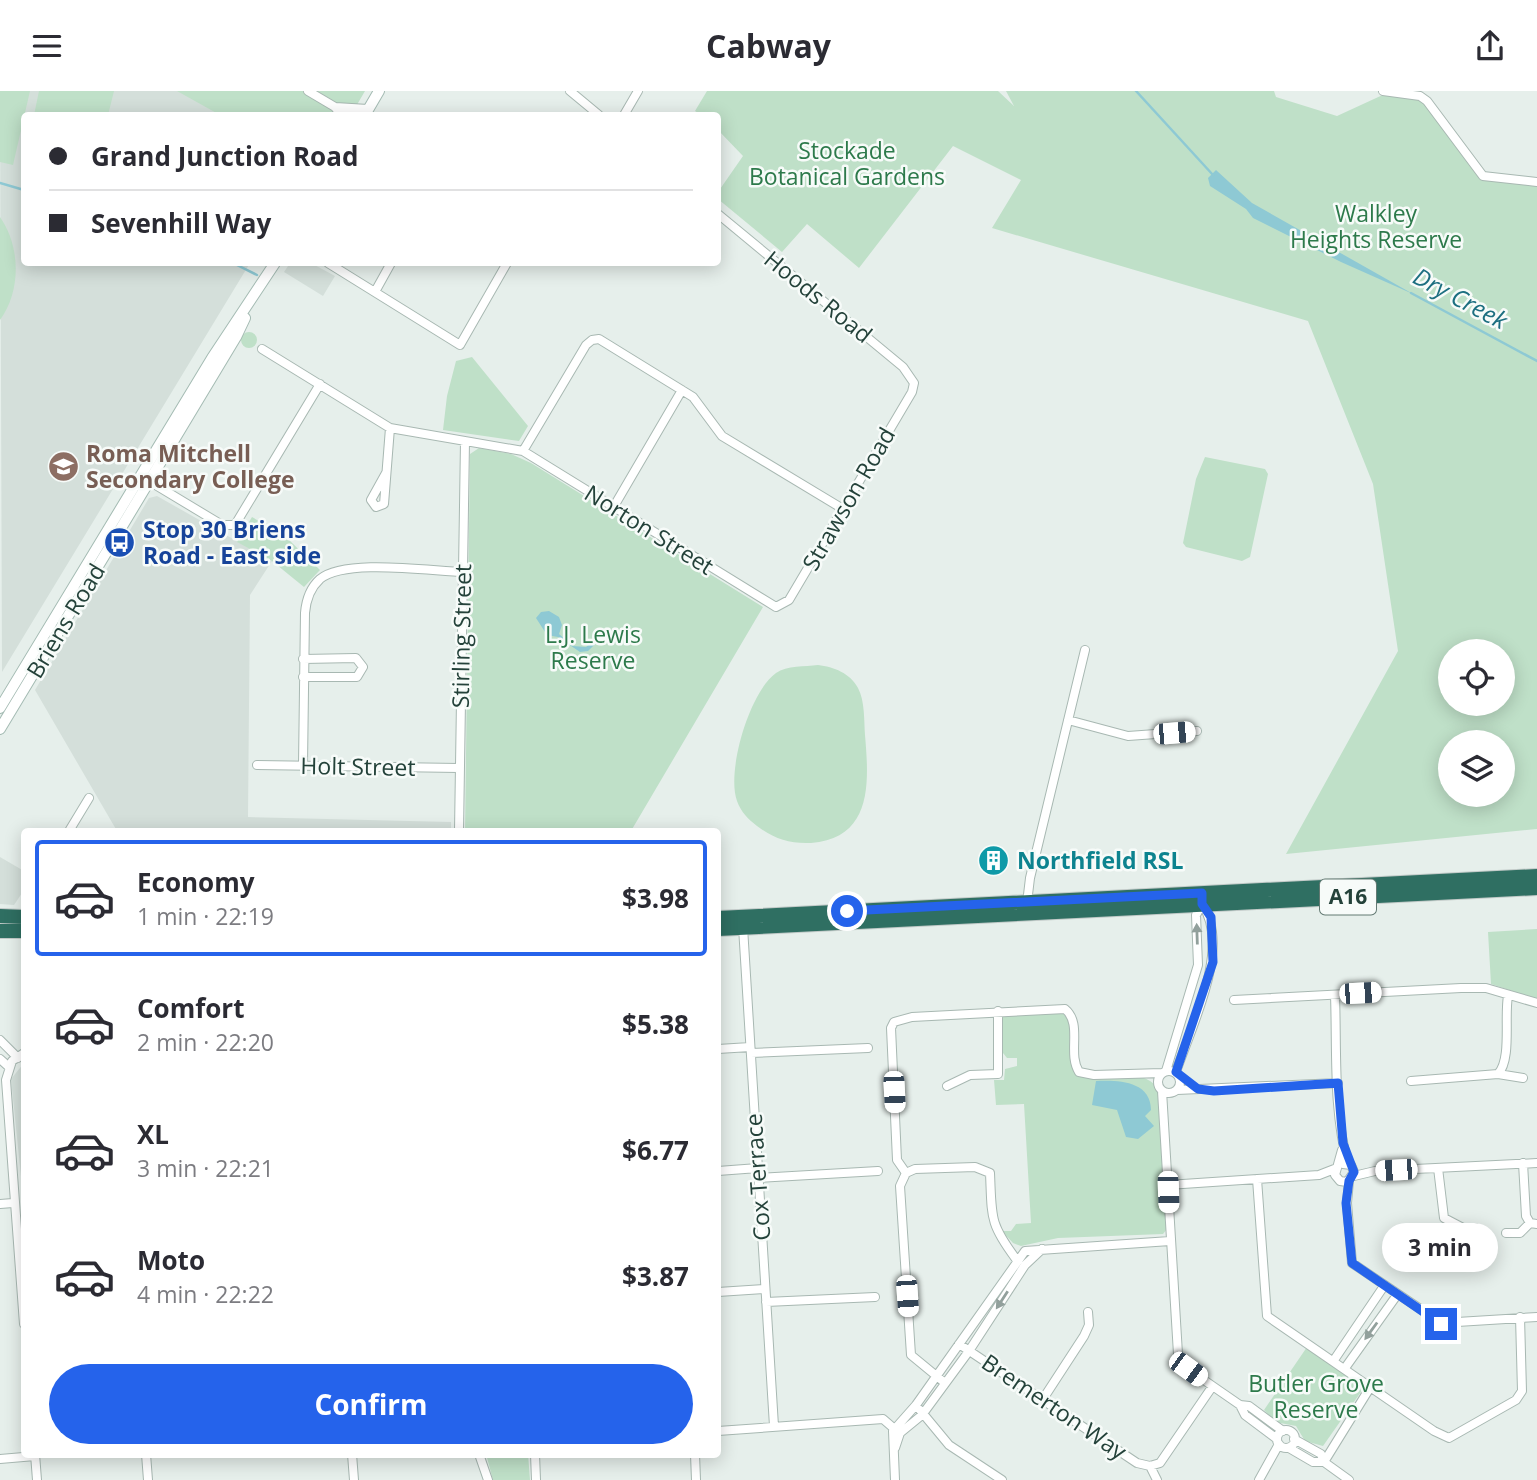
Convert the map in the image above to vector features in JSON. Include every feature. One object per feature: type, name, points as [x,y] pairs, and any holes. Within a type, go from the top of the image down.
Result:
[{"type":"highway","name":"A16","points":[[1202,899],[1537,876]]},
{"type":"highway","name":"A16","points":[[721,918],[743,922],[1202,899],[1537,888]]},
{"type":"highway","points":[[0,916],[21,917]]},
{"type":"highway","name":"A16","points":[[721,928],[743,922]]},
{"type":"highway","points":[[0,931],[21,931]]},
{"type":"main road","points":[[367,112],[379,91]]},
{"type":"main road","name":"Briens Road","points":[[0,708],[236,337],[256,293],[273,266]]},
{"type":"main road","name":"Briens Road","points":[[0,729],[145,479]]},
{"type":"street","points":[[308,91],[335,107],[367,112]]},
{"type":"street","points":[[570,91],[593,112]]},
{"type":"street","points":[[626,112],[638,91]]},
{"type":"street","points":[[1383,91],[1420,96],[1427,101],[1483,176],[1537,182]]},
{"type":"street","points":[[335,107],[339,112]]},
{"type":"street","name":"Hoods Road","points":[[721,216],[903,367],[914,383]]},
{"type":"street","points":[[334,266],[376,289],[460,345],[505,266]]},
{"type":"street","points":[[376,289],[389,266]]},
{"type":"street","points":[[262,349],[390,428],[523,451],[592,339],[599,339],[700,404],[722,436],[843,509]]},
{"type":"street","name":"Strawson Road","points":[[776,607],[789,600],[912,392],[914,383]]},
{"type":"street","points":[[145,479],[230,527],[243,516],[320,384]]},
{"type":"street","points":[[613,508],[682,390]]},
{"type":"street","points":[[386,473],[390,428]]},
{"type":"street","name":"Stirling Street","points":[[459,828],[465,441]]},
{"type":"street","name":"Norton Street","points":[[523,451],[776,607]]},
{"type":"street","points":[[303,766],[306,602],[315,584],[329,574],[358,569],[464,572]]},
{"type":"street","points":[[1028,907],[1030,878],[1085,650]]},
{"type":"street","points":[[303,659],[356,658],[363,667],[357,677],[303,677]]},
{"type":"street","points":[[1068,720],[1128,736],[1197,731]]},
{"type":"street","name":"Holt Street","points":[[257,765],[459,768]]},
{"type":"street","points":[[71,828],[89,798]]},
{"type":"street","points":[[1202,899],[1196,915],[1198,965],[1160,1088],[1165,1110],[1178,1355],[1188,1369],[1212,1387],[1240,1405],[1250,1406],[1283,1431],[1291,1432],[1294,1439],[1321,1454],[1324,1462],[1349,1480]]},
{"type":"street","points":[[1165,1110],[1175,1092],[1213,962],[1211,917],[1202,899]]},
{"type":"street","name":"Cox Terrace","points":[[743,922],[774,1426]]},
{"type":"street","points":[[1234,1000],[1486,988],[1537,1003]]},
{"type":"street","points":[[1335,995],[1338,1083],[1352,1263],[1441,1324],[1537,1317]]},
{"type":"street","points":[[1498,1074],[1506,1059],[1504,1017],[1508,996]]},
{"type":"street","points":[[906,1174],[897,1160],[891,1028],[894,1022],[912,1017],[1065,1009],[1073,1020],[1074,1060],[1079,1072],[1085,1075],[1139,1075],[1164,1072],[1178,1075],[1198,1089]]},
{"type":"street","points":[[947,1086],[970,1075],[998,1074],[998,1011]]},
{"type":"street","points":[[0,1039],[16,1060]]},
{"type":"street","points":[[721,1049],[868,1048]]},
{"type":"street","points":[[0,1059],[16,1060]]},
{"type":"street","points":[[16,1060],[6,1080],[13,1203],[21,1269]]},
{"type":"street","points":[[1411,1081],[1498,1074],[1523,1078]]},
{"type":"street","points":[[1139,1075],[1160,1088],[1175,1092],[1338,1083]]},
{"type":"street","points":[[1506,1233],[1520,1233],[1534,1224],[1526,1216],[1523,1163]]},
{"type":"street","points":[[1168,1185],[1537,1163]]},
{"type":"street","points":[[945,1383],[911,1355],[900,1186],[906,1174],[915,1169],[975,1167],[989,1173],[993,1222],[997,1235],[1016,1259]]},
{"type":"street","points":[[1438,1168],[1444,1218],[1465,1229],[1476,1229]]},
{"type":"street","points":[[721,1171],[878,1171]]},
{"type":"street","points":[[1257,1179],[1267,1316],[1434,1431],[1449,1437],[1516,1400],[1522,1391],[1520,1317]]},
{"type":"street","points":[[0,1204],[13,1203]]},
{"type":"street","points":[[895,1480],[897,1431],[1016,1259],[1025,1251],[1045,1247],[1170,1241]]},
{"type":"street","points":[[897,1431],[922,1415],[969,1351],[1025,1265],[1045,1247]]},
{"type":"street","points":[[1334,1360],[1384,1286]]},
{"type":"street","points":[[721,1292],[765,1289]]},
{"type":"street","points":[[1345,1368],[1397,1295]]},
{"type":"street","points":[[766,1303],[875,1297]]},
{"type":"street","points":[[1043,1399],[1084,1335],[1089,1325],[1088,1312]]},
{"type":"street","name":"Bremerton Way","points":[[959,1344],[1137,1463],[1150,1466],[1160,1463],[1212,1387]]},
{"type":"street","points":[[1324,1462],[1371,1386]]},
{"type":"street","points":[[916,1405],[949,1445],[1002,1480]]},
{"type":"street","points":[[1240,1405],[1245,1415],[1282,1445],[1313,1462],[1324,1462]]},
{"type":"street","points":[[721,1431],[883,1419],[897,1431]]},
{"type":"street","points":[[1259,1480],[1282,1445],[1283,1431]]},
{"type":"street","points":[[1282,1445],[1294,1439]]},
{"type":"street","points":[[0,1459],[21,1457]]},
{"type":"street","points":[[35,1458],[37,1480]]},
{"type":"street","points":[[146,1458],[148,1480]]},
{"type":"street","points":[[352,1458],[354,1480]]},
{"type":"street","points":[[480,1458],[488,1480]]},
{"type":"street","points":[[535,1458],[536,1480]]},
{"type":"street","points":[[695,1458],[696,1480]]},
{"type":"street","points":[[482,1466],[483,1480]]},
{"type":"street","name":"Bremerton Way","points":[[1150,1466],[1157,1480]]},
{"type":"shaded area","name":"Roma Mitchell Secondary College","points":[[0,91],[193,91],[244,112],[21,112],[21,266],[248,266],[2,672]]},
{"type":"shaded area","points":[[288,266],[317,266],[335,276],[323,296],[284,272]]},
{"type":"shaded area","points":[[157,496],[272,561],[250,595],[248,817],[451,822],[451,828],[115,828],[35,690],[149,498]]},
{"type":"shaded area","points":[[0,857],[21,869],[21,894],[14,905],[0,904]]},
{"type":"shaded area","points":[[21,1067],[21,1177],[11,1079]]},
{"type":"green space","points":[[0,91],[30,91],[25,112],[21,112],[21,130],[13,165],[0,162]]},
{"type":"green space","points":[[39,91],[114,91],[109,112],[35,112]]},
{"type":"green space","points":[[177,91],[365,91],[353,112],[215,112]]},
{"type":"green space","points":[[707,91],[998,91],[1014,106],[1006,91],[1274,91],[1276,97],[1337,116],[1387,93],[1424,98],[1483,176],[1537,181],[1537,829],[1286,854],[1398,651],[1373,484],[1308,321],[992,228],[1021,180],[953,146],[859,268],[807,224],[782,252],[721,201],[721,188],[743,156],[721,133],[721,112],[695,111]]},
{"type":"green space","points":[[0,217],[12,242],[16,269],[12,296],[0,320]]},
{"type":"green space","points":[[249,332],[255,334],[255,346],[249,348],[243,346],[241,340],[243,334]]},
{"type":"green space","points":[[472,357],[528,426],[519,441],[443,430],[447,396],[456,361]]},
{"type":"green space","name":"L.J. Lewis Reserve","points":[[479,448],[511,454],[531,463],[763,607],[633,828],[465,828],[470,454]]},
{"type":"green space","points":[[1205,457],[1265,469],[1268,474],[1250,557],[1242,561],[1186,547],[1183,543],[1196,479]]},
{"type":"green space","points":[[252,517],[286,537],[320,570],[304,587],[272,561],[237,542]]},
{"type":"green space","points":[[818,665],[836,669],[846,675],[855,683],[860,693],[864,711],[866,789],[863,805],[846,831],[831,839],[796,843],[770,834],[745,815],[737,801],[734,788],[735,771],[749,713],[766,682],[785,669]]},
{"type":"green space","points":[[1537,929],[1537,999],[1491,984],[1488,932]]},
{"type":"green space","points":[[1062,1012],[1069,1021],[1075,1072],[1135,1075],[1154,1084],[1160,1092],[1167,1229],[1163,1234],[1058,1238],[1021,1246],[1013,1243],[1002,1231],[1011,1231],[1016,1224],[1031,1223],[1024,1104],[996,1105],[994,1080],[1004,1080],[1005,1069],[1017,1066],[1017,1058],[1007,1058],[1003,1053],[1001,1019],[1003,1016]]},
{"type":"green space","name":"Butler Grove Reserve","points":[[1307,1347],[1361,1383],[1363,1389],[1323,1446],[1305,1441],[1296,1426],[1275,1422],[1264,1410]]},
{"type":"green space","points":[[487,1458],[528,1458],[530,1480],[493,1480]]},
{"type":"water","points":[[1216,170],[1252,203],[1413,294],[1253,218],[1246,209],[1210,186],[1208,178]]},
{"type":"water","points":[[549,611],[559,617],[562,625],[559,634],[573,646],[586,647],[598,637],[599,640],[588,651],[580,652],[558,637],[547,635],[536,618],[541,612]]},
{"type":"water","points":[[1096,1081],[1122,1082],[1139,1087],[1149,1100],[1151,1110],[1145,1116],[1154,1126],[1138,1139],[1126,1137],[1117,1110],[1092,1105]]},
{"type":"waterway","name":"Dry Creek","points":[[1136,91],[1213,175]]},
{"type":"waterway","points":[[0,183],[21,189]]},
{"type":"waterway","points":[[239,266],[257,275]]},
{"type":"waterway","name":"Dry Creek","points":[[1411,293],[1537,361]]},
{"type":"place","name":"Roma Mitchell Secondary College","points":[[63,467]]},
{"type":"place","name":"Stop 30 Briens Road - East side","points":[[120,543]]},
{"type":"place","name":"Northfield RSL","points":[[994,861]]},
{"type":"route","points":[[847,911],[1202,893],[1202,904],[1211,917],[1213,962],[1176,1072],[1186,1083],[1198,1089],[1214,1091],[1338,1083],[1343,1143],[1354,1172],[1349,1181],[1346,1203],[1352,1263],[1441,1324]]},
{"type":"park label","name":"Stockade Botanical Gardens","points":[[847,164]]},
{"type":"park label","name":"Walkley Heights Reserve","points":[[1376,227]]}]
